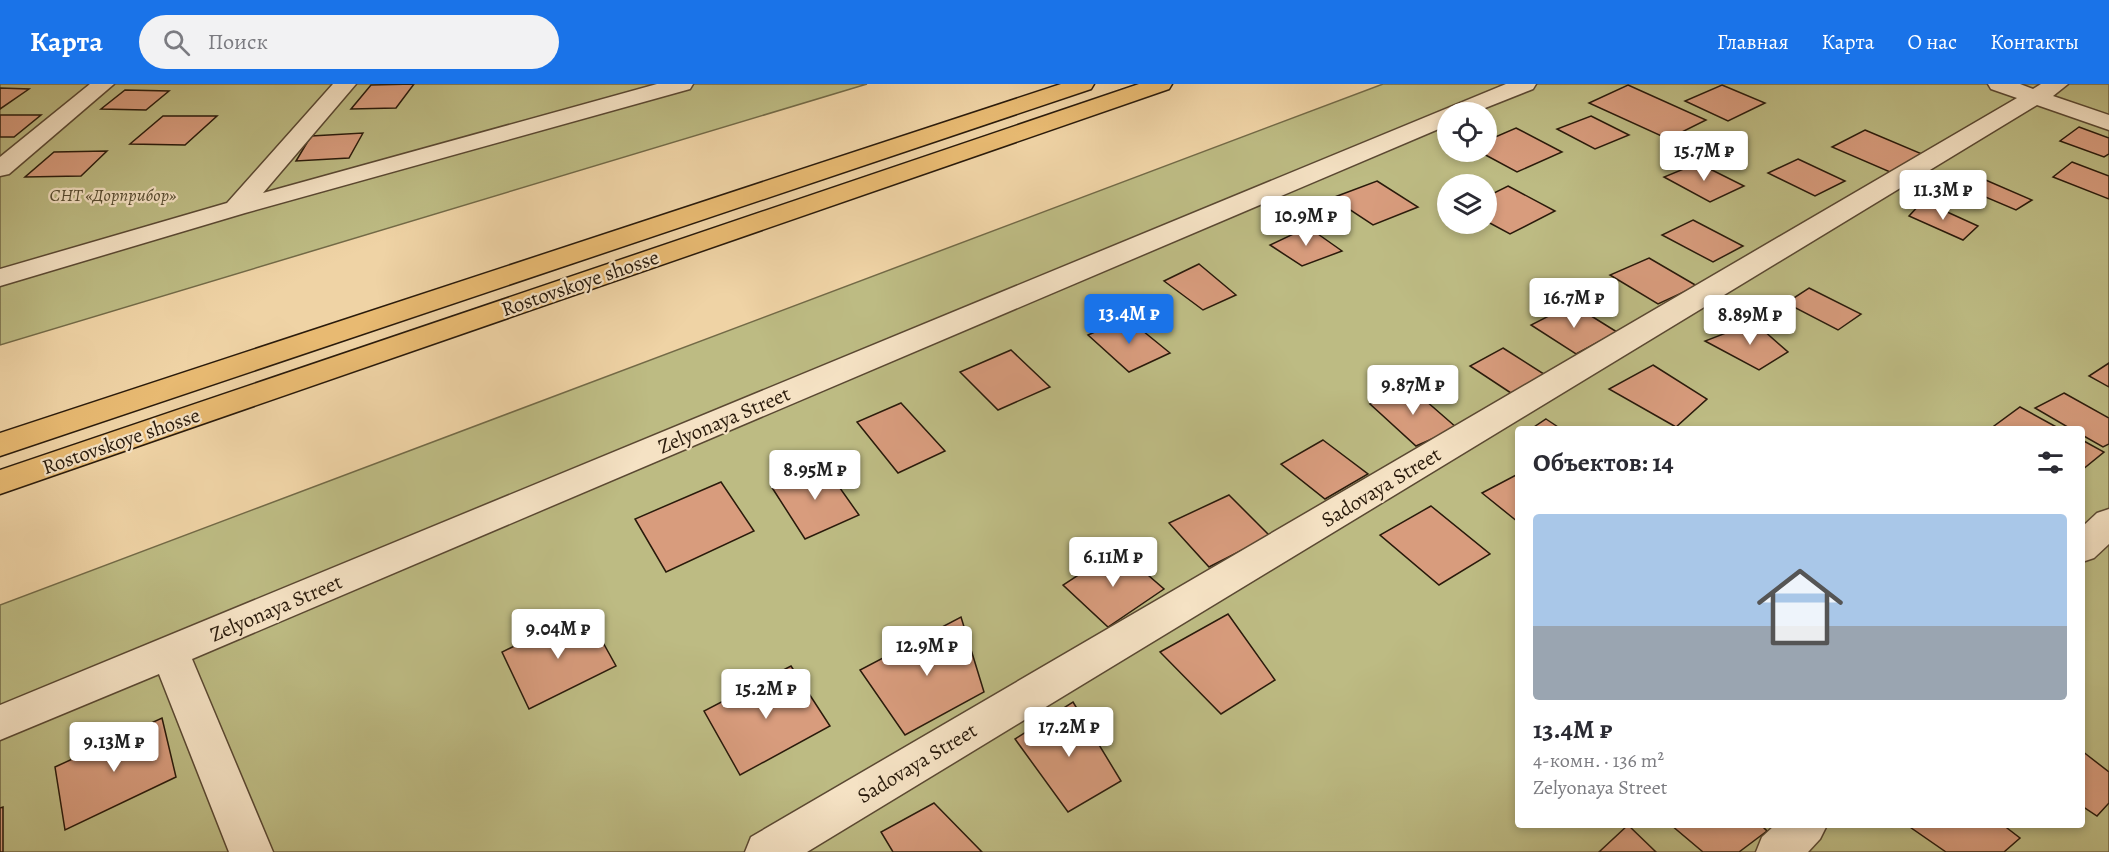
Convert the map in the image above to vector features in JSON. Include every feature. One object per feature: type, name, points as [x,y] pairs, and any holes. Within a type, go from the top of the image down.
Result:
[{"type":"highway","name":"Rostovskoye shosse","points":[[0,446],[1083,84]]},
{"type":"highway","name":"Rostovskoye shosse","points":[[0,482],[1161,84]]},
{"type":"street","points":[[0,169],[103,84]]},
{"type":"street","points":[[236,208],[345,84]]},
{"type":"street","points":[[584,111],[599,84]]},
{"type":"street","points":[[0,278],[236,208],[682,84]]},
{"type":"street","points":[[1481,102],[1525,84]]},
{"type":"street","points":[[1999,84],[2046,91],[2109,123]]},
{"type":"street","name":"Sadovaya Street","points":[[767,852],[2046,91]]},
{"type":"street","name":"Zelyonaya Street","points":[[0,723],[1437,121]]},
{"type":"street","points":[[2085,546],[2109,522]]},
{"type":"street","points":[[170,652],[251,852]]},
{"type":"street","points":[[1778,852],[1802,828]]},
{"type":"green space","name":"СНТ «Дорприбор»","points":[[0,84],[867,84],[0,345]]},
{"type":"green space","points":[[1383,84],[2109,84],[2109,852],[0,852],[0,605]]},
{"type":"building","points":[[414,84],[396,108],[351,109],[371,85]]},
{"type":"building","points":[[1628,85],[1706,120],[1668,139],[1589,103]]},
{"type":"building","points":[[1722,85],[1765,103],[1728,121],[1685,101]]},
{"type":"building","points":[[0,88],[29,89],[0,109]]},
{"type":"building","points":[[125,90],[169,91],[146,110],[101,109]]},
{"type":"building","points":[[0,115],[41,115],[14,137],[0,137]]},
{"type":"building","points":[[163,116],[217,116],[185,145],[130,144]]},
{"type":"building","points":[[1591,116],[1629,135],[1595,149],[1557,129]]},
{"type":"building","points":[[2079,127],[2109,138],[2109,154],[2104,157],[2060,141]]},
{"type":"building","points":[[1516,128],[1562,152],[1517,172],[1497,161],[1497,136]]},
{"type":"building","points":[[1865,130],[1922,154],[1890,172],[1832,147]]},
{"type":"building","points":[[363,133],[349,158],[296,161],[311,136]]},
{"type":"building","points":[[107,151],[81,176],[25,177],[54,152]]},
{"type":"building","points":[[1798,159],[1845,181],[1815,196],[1768,173]]},
{"type":"building","points":[[2072,162],[2109,176],[2109,199],[2053,177]]},
{"type":"building","points":[[1698,163],[1744,186],[1710,202],[1664,177]]},
{"type":"building","points":[[1974,175],[2032,200],[2016,210],[1957,185]]},
{"type":"building","points":[[1377,181],[1418,207],[1373,225],[1332,198]]},
{"type":"building","points":[[1508,186],[1555,211],[1510,234],[1497,227],[1497,192]]},
{"type":"building","points":[[1923,201],[1978,226],[1963,240],[1909,216]]},
{"type":"building","points":[[1693,220],[1743,246],[1713,262],[1662,235]]},
{"type":"building","points":[[1308,227],[1342,251],[1302,266],[1270,245]]},
{"type":"building","points":[[1649,258],[1697,286],[1658,304],[1610,275]]},
{"type":"building","points":[[1199,264],[1236,295],[1203,310],[1164,281]]},
{"type":"building","points":[[1809,288],[1861,314],[1838,330],[1786,303]]},
{"type":"building","points":[[1572,304],[1617,332],[1576,354],[1531,325]]},
{"type":"building","points":[[1127,318],[1170,353],[1129,372],[1088,335]]},
{"type":"building","points":[[1754,322],[1788,352],[1759,370],[1705,341]]},
{"type":"building","points":[[1503,348],[1547,376],[1514,395],[1470,366]]},
{"type":"building","points":[[1011,350],[1050,387],[998,410],[960,372]]},
{"type":"building","points":[[2109,363],[2109,387],[2089,376]]},
{"type":"building","points":[[1653,365],[1707,399],[1677,426],[1674,426],[1609,389]]},
{"type":"building","points":[[1410,387],[1457,428],[1416,446],[1370,404]]},
{"type":"building","points":[[2064,393],[2109,418],[2109,444],[2103,447],[2085,437],[2085,426],[2066,426],[2035,408]]},
{"type":"building","points":[[901,403],[945,451],[898,473],[857,422]]},
{"type":"building","points":[[2020,407],[2055,426],[1994,426]]},
{"type":"building","points":[[1546,419],[1556,426],[1536,426]]},
{"type":"building","points":[[1323,440],[1368,474],[1325,499],[1281,464]]},
{"type":"building","points":[[2085,442],[2104,452],[2085,468]]},
{"type":"building","points":[[823,464],[859,515],[805,539],[771,486]]},
{"type":"building","points":[[1515,476],[1515,520],[1482,493]]},
{"type":"building","points":[[721,482],[754,531],[666,572],[635,519]]},
{"type":"building","points":[[1229,495],[1270,536],[1209,567],[1169,523]]},
{"type":"building","points":[[1431,506],[1490,554],[1439,585],[1380,535]]},
{"type":"building","points":[[1118,549],[1164,589],[1108,627],[1063,585]]},
{"type":"building","points":[[586,612],[616,666],[529,709],[502,652]]},
{"type":"building","points":[[1228,614],[1275,680],[1221,714],[1160,652]]},
{"type":"building","points":[[961,617],[984,692],[905,735],[860,670]]},
{"type":"building","points":[[791,666],[830,726],[740,775],[704,711]]},
{"type":"building","points":[[1073,702],[1121,781],[1068,812],[1015,739]]},
{"type":"building","points":[[162,718],[176,777],[65,830],[55,767]]},
{"type":"building","points":[[2085,753],[2109,772],[2109,803],[2097,816],[2085,808]]},
{"type":"building","points":[[934,803],[982,852],[893,852],[881,832]]},
{"type":"building","points":[[3,807],[3,852],[0,852],[0,808]]},
{"type":"building","points":[[1625,828],[1631,828],[1656,852],[1599,852]]},
{"type":"building","points":[[1675,828],[1764,828],[1767,831],[1739,852],[1703,852]]},
{"type":"building","points":[[1911,828],[2007,828],[2020,838],[2004,852],[1946,852]]}]
